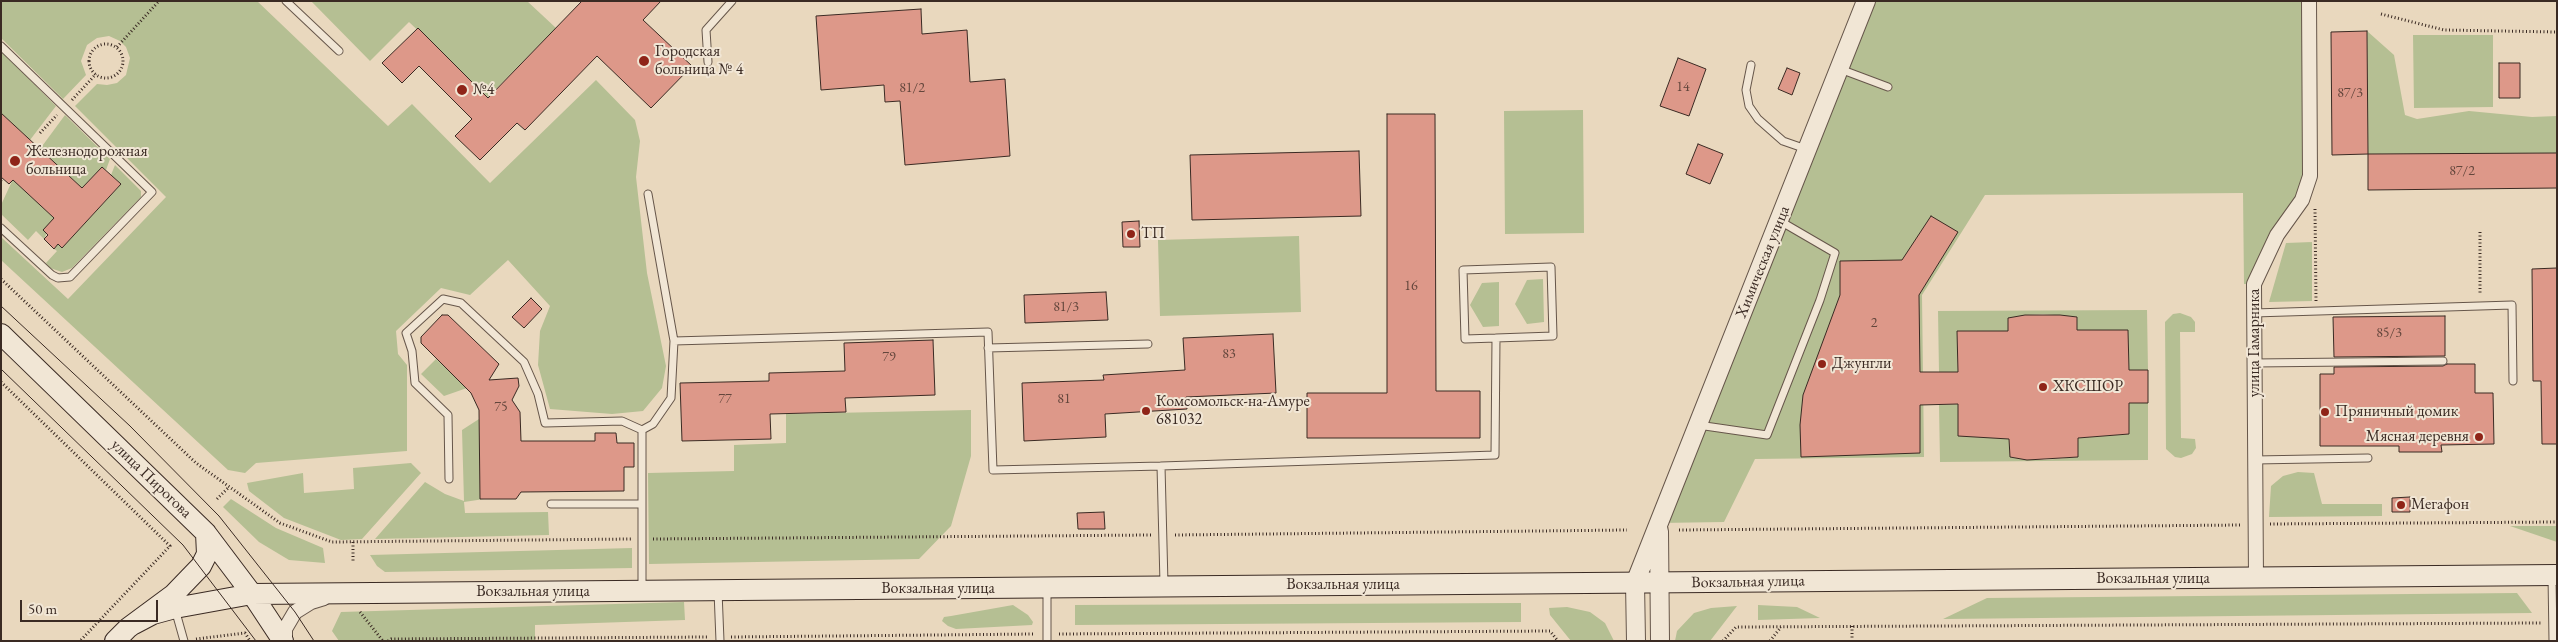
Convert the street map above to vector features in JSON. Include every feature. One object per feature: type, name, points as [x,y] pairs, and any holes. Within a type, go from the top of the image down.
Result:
[{"type":"main road","name":"улица Пирогова","points":[[1,334],[206,533],[252,594],[284,641]]},
{"type":"main road","name":"Вокзальная улица","points":[[115,641],[174,594],[201,566],[207,554],[206,533]]},
{"type":"main road","name":"Вокзальная улица","points":[[134,624],[153,614],[174,608],[252,594],[348,599],[718,590],[2554,575]]},
{"type":"street","name":"Химическая улица","points":[[1635,583],[1809,150],[1866,1]]},
{"type":"street","name":"улица Гамарника","points":[[2256,578],[2254,284],[2277,235],[2302,200],[2310,176],[2308,1]]},
{"type":"street","name":"Химическая улица","points":[[1659,523],[1660,583]]},
{"type":"street","points":[[1635,583],[1636,641]]},
{"type":"street","points":[[1660,583],[1660,641]]},
{"type":"street","points":[[284,641],[285,629],[295,612],[311,602],[348,599]]},
{"type":"lane","points":[[286,1],[339,51]]},
{"type":"lane","points":[[708,62],[706,30],[732,1]]},
{"type":"lane","points":[[1,46],[152,192],[70,277],[58,278],[52,275],[1,228]]},
{"type":"lane","points":[[1751,66],[1746,90],[1749,106],[1758,119],[1783,141],[1809,150]]},
{"type":"lane","points":[[1840,69],[1888,87]]},
{"type":"lane","points":[[642,430],[653,424],[671,398],[674,341],[648,194]]},
{"type":"lane","points":[[1698,425],[1766,435],[1770,426],[1820,300],[1835,252],[1780,221]]},
{"type":"lane","points":[[1551,267],[1553,336],[1496,338],[1466,339],[1463,270],[1551,267]]},
{"type":"lane","points":[[449,479],[448,415],[415,383],[412,350],[406,333],[443,299],[461,303],[524,362],[538,394],[545,423],[622,421],[642,430]]},
{"type":"lane","points":[[2254,313],[2512,305],[2513,381]]},
{"type":"lane","points":[[674,341],[988,332],[993,470],[1495,455],[1496,338]]},
{"type":"lane","points":[[988,348],[1148,344]]},
{"type":"lane","points":[[2254,363],[2442,361]]},
{"type":"lane","points":[[642,430],[642,591]]},
{"type":"lane","points":[[2255,460],[2368,458]]},
{"type":"lane","points":[[1161,466],[1164,587]]},
{"type":"lane","points":[[551,504],[642,504]]},
{"type":"lane","points":[[2553,641],[2554,575]]},
{"type":"lane","points":[[1047,588],[1047,638]]},
{"type":"lane","points":[[718,590],[720,639]]},
{"type":"lane","points":[[174,608],[184,641]]},
{"type":"path","points":[[117,47],[159,1]]},
{"type":"path","points":[[2380,14],[2444,30],[2557,32]]},
{"type":"path","points":[[106,44],[117,47],[123,56],[123,63],[119,72],[108,78],[98,76],[92,72],[89,58],[94,48],[106,44]]},
{"type":"path","points":[[2480,232],[2480,306]]},
{"type":"path","points":[[1,279],[196,463],[280,523],[332,542],[1627,530]]},
{"type":"path","points":[[1,382],[170,546],[80,641]]},
{"type":"path","points":[[217,499],[229,488]]},
{"type":"path","points":[[1679,530],[2557,522]]},
{"type":"path","points":[[353,542],[354,562]]},
{"type":"path","points":[[348,599],[384,641]]},
{"type":"path","points":[[1723,641],[1736,627],[1782,626],[2553,623]]},
{"type":"path","points":[[1770,641],[1782,626]]},
{"type":"path","points":[[1852,626],[1852,641]]},
{"type":"path","points":[[388,641],[391,639],[1047,638],[1550,631],[1558,641]]},
{"type":"path","points":[[184,641],[245,633],[250,641]]},
{"type":"green space","points":[[1,1],[257,1],[388,126],[412,104],[490,183],[596,80],[635,120],[640,141],[636,177],[647,273],[666,366],[662,388],[643,411],[612,414],[550,409],[538,365],[540,331],[550,306],[508,260],[470,295],[441,288],[396,331],[398,354],[407,365],[407,451],[256,463],[245,473],[228,470],[1,260],[1,237],[68,299],[166,197],[75,106],[97,84],[117,83],[126,75],[130,58],[126,47],[120,41],[109,36],[97,38],[87,45],[81,61],[86,75],[63,99],[1,38]]},
{"type":"green space","points":[[311,1],[527,1],[556,28],[488,97],[409,22],[370,61]]},
{"type":"green space","points":[[1866,1],[2309,1],[2310,176],[2254,284],[2244,284],[2243,193],[1985,195],[1922,295],[1924,457],[1755,459],[1724,522],[1659,523]]},
{"type":"green space","points":[[2367,31],[2394,55],[2405,115],[2417,119],[2469,111],[2532,117],[2557,116],[2557,153],[2368,154]]},
{"type":"green space","points":[[2413,35],[2493,35],[2493,107],[2414,108]]},
{"type":"green space","points":[[1,51],[56,106],[30,140],[1,113]]},
{"type":"green space","points":[[1583,110],[1584,233],[1505,234],[1504,111]]},
{"type":"green space","points":[[65,115],[110,159],[106,170],[102,167],[82,188],[40,149]]},
{"type":"green space","points":[[115,165],[141,191],[141,197],[72,268],[62,272],[50,268],[46,263],[57,251],[54,249],[58,244],[62,248],[121,184],[111,175]]},
{"type":"green space","points":[[13,179],[54,218],[44,239],[36,231],[28,240],[1,214],[1,205]]},
{"type":"green space","points":[[1299,236],[1301,312],[1160,316],[1158,240]]},
{"type":"green space","points":[[2312,242],[2312,301],[2269,302],[2286,243]]},
{"type":"green space","points":[[1543,279],[1544,322],[1527,324],[1515,304],[1527,280]]},
{"type":"green space","points":[[1499,282],[1499,326],[1483,327],[1470,305],[1482,283]]},
{"type":"green space","points":[[2147,310],[2148,370],[2129,370],[2128,330],[2077,330],[2077,317],[2043,314],[2025,315],[2008,331],[1957,331],[1958,372],[1939,372],[1938,311]]},
{"type":"green space","points":[[2180,313],[2191,317],[2195,322],[2195,332],[2180,332],[2181,438],[2195,439],[2196,448],[2192,454],[2181,458],[2175,457],[2166,449],[2165,322],[2173,314]]},
{"type":"green space","points":[[436,359],[467,388],[444,396],[421,374]]},
{"type":"green space","points":[[2129,403],[2148,403],[2148,460],[1940,462],[1939,405],[1958,404],[2009,439],[2010,457],[2044,460],[2078,457],[2078,438],[2129,434]]},
{"type":"green space","points":[[971,410],[971,456],[951,526],[919,559],[649,564],[648,473],[734,471],[734,445],[786,443],[786,414]]},
{"type":"green space","points":[[479,419],[480,495],[484,499],[464,502],[465,513],[548,512],[549,535],[375,539],[425,482],[445,494],[464,501],[462,430]]},
{"type":"green space","points":[[411,463],[421,473],[362,539],[341,540],[284,518],[249,491],[247,483],[303,473],[304,493],[354,489],[353,468]]},
{"type":"green space","points":[[2298,472],[2314,473],[2322,504],[2382,504],[2382,516],[2269,517],[2271,486],[2283,476]]},
{"type":"green space","points":[[231,499],[276,528],[323,548],[325,563],[289,560],[259,542],[223,507]]},
{"type":"green space","points":[[2510,526],[2557,526],[2557,542]]},
{"type":"green space","points":[[632,548],[632,568],[385,572],[377,566],[370,555]]},
{"type":"green space","points":[[2517,593],[2532,613],[1943,619],[1987,598]]},
{"type":"green space","points":[[684,602],[685,620],[535,625],[535,641],[339,641],[332,631],[341,612]]},
{"type":"green space","points":[[1521,603],[1521,622],[1075,625],[1075,605]]},
{"type":"green space","points":[[1013,605],[1028,615],[1033,622],[1032,625],[956,629],[942,621],[944,617]]},
{"type":"green space","points":[[1758,605],[1797,607],[1820,618],[1758,620]]},
{"type":"green space","points":[[1737,606],[1710,641],[1675,641],[1677,631],[1694,613],[1711,608]]},
{"type":"green space","points":[[1567,607],[1590,612],[1605,623],[1614,641],[1571,641],[1550,615],[1549,608]]},
{"type":"building","name":"Городская больница № 4","points":[[582,1],[661,1],[643,20],[692,66],[651,108],[597,56],[525,130],[517,123],[480,160],[455,136],[472,119],[419,66],[402,83],[382,63],[418,28],[488,98]]},
{"type":"building","points":[[921,9],[922,34],[967,30],[970,82],[1005,79],[1010,156],[905,165],[900,101],[885,102],[884,85],[821,90],[816,16]]},
{"type":"building","points":[[2367,31],[2368,154],[2332,155],[2331,32]]},
{"type":"building","points":[[1678,58],[1706,69],[1689,116],[1660,106]]},
{"type":"building","points":[[2499,63],[2520,63],[2520,98],[2499,98]]},
{"type":"building","points":[[1787,68],[1800,73],[1792,95],[1778,89]]},
{"type":"building","points":[[1,113],[82,188],[102,167],[121,184],[62,248],[58,244],[54,249],[44,239],[48,235],[43,230],[54,218],[13,180],[9,184],[1,177]]},
{"type":"building","points":[[1387,114],[1435,114],[1436,391],[1480,391],[1480,438],[1307,438],[1307,393],[1387,393]]},
{"type":"building","points":[[1698,144],[1723,154],[1710,184],[1686,174]]},
{"type":"building","points":[[1359,151],[1361,216],[1192,220],[1190,155]]},
{"type":"building","points":[[2557,153],[2557,188],[2368,190],[2368,154]]},
{"type":"building","points":[[1931,216],[1958,232],[1919,295],[1920,372],[1958,372],[1957,331],[2008,331],[2008,318],[2025,315],[2060,315],[2077,317],[2077,330],[2128,330],[2129,370],[2148,370],[2148,403],[2129,403],[2129,434],[2078,438],[2078,457],[2027,460],[2010,457],[2009,439],[1958,436],[1958,404],[1920,405],[1920,453],[1801,457],[1800,425],[1803,395],[1840,295],[1840,261],[1902,260]]},
{"type":"building","name":"ТП","points":[[1139,221],[1140,247],[1123,247],[1122,222]]},
{"type":"building","points":[[2557,268],[2557,444],[2542,444],[2541,381],[2533,381],[2532,269]]},
{"type":"building","points":[[1106,292],[1108,320],[1025,323],[1024,295]]},
{"type":"building","points":[[531,298],[542,309],[524,328],[512,317]]},
{"type":"building","points":[[442,315],[448,315],[499,364],[489,380],[518,378],[519,386],[512,400],[520,412],[521,441],[595,441],[595,433],[616,433],[617,443],[634,443],[634,467],[624,467],[624,491],[521,492],[516,499],[480,499],[479,410],[471,393],[421,343],[421,337]]},
{"type":"building","points":[[2445,316],[2445,356],[2334,357],[2333,317]]},
{"type":"building","points":[[1273,334],[1276,393],[1186,397],[1187,409],[1105,414],[1106,437],[1024,441],[1022,383],[1104,380],[1103,375],[1185,370],[1183,338]]},
{"type":"building","points":[[933,340],[935,395],[845,398],[846,412],[770,414],[771,439],[682,441],[680,383],[769,381],[769,373],[845,371],[844,343]]},
{"type":"building","points":[[2447,364],[2475,364],[2475,393],[2493,393],[2494,444],[2441,445],[2442,452],[2399,452],[2399,446],[2320,446],[2320,374],[2334,374],[2334,367],[2443,366]]},
{"type":"building","name":"Мегафон","points":[[2410,497],[2410,512],[2392,512],[2392,498]]},
{"type":"building","points":[[1104,512],[1105,529],[1078,529],[1077,513]]},
{"type":"tram line","points":[[1,306],[130,426],[219,516],[295,612],[314,641]]},
{"type":"tram line","points":[[1,369],[183,545],[256,641]]},
{"type":"place","name":"Городская больница № 4","points":[[644,61]]},
{"type":"place","name":"№4","points":[[462,90]]},
{"type":"place","name":"Железнодорожная больница","points":[[15,161]]},
{"type":"place","name":"ТП","points":[[1131,234]]},
{"type":"place","name":"Джунгли","points":[[1822,364]]},
{"type":"place","name":"ХКСШОР","points":[[2043,387]]},
{"type":"place","name":"Комсомольск-на-Амуре 681032","points":[[1146,411]]},
{"type":"place","name":"Пряничный домик","points":[[2325,412]]},
{"type":"place","name":"Мясная деревня","points":[[2479,437]]},
{"type":"place","name":"Мегафон","points":[[2401,505]]}]
